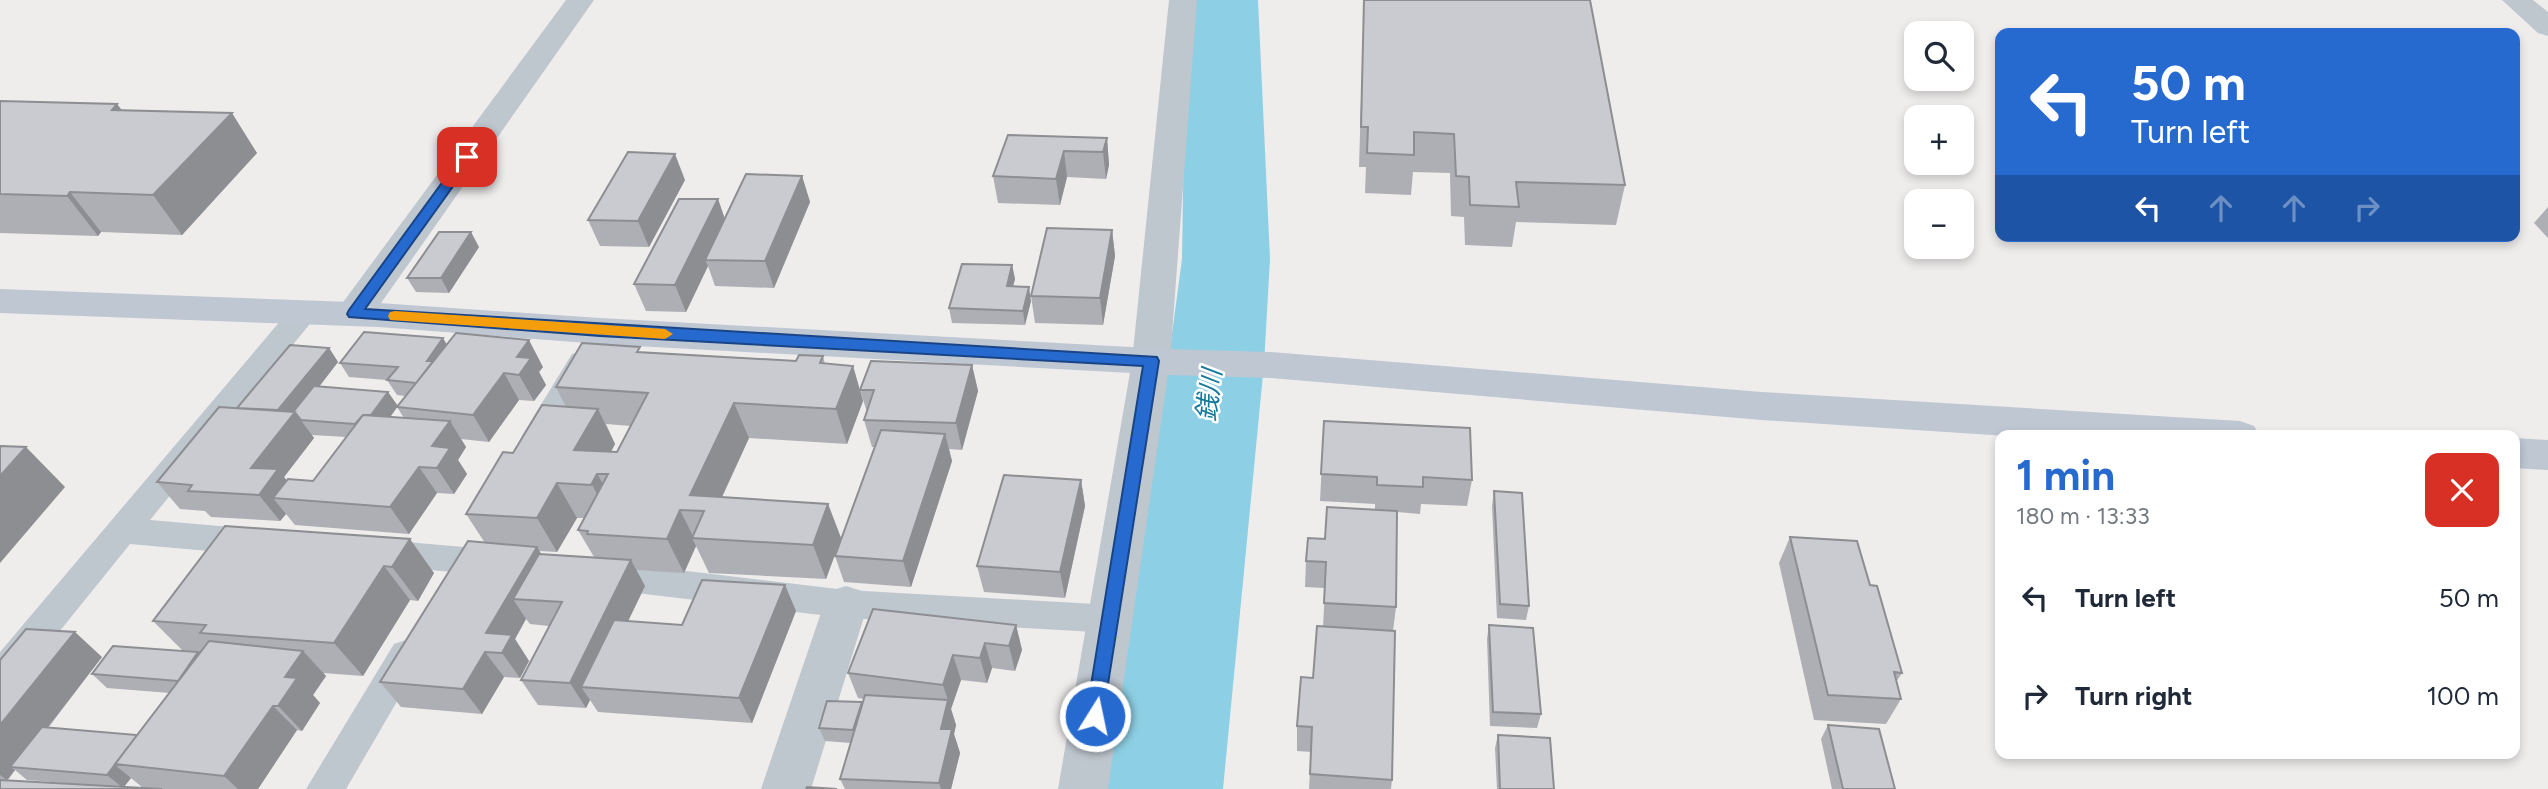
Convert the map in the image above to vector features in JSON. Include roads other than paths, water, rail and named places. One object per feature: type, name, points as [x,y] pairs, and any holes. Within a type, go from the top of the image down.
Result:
[{"type":"street","points":[[354,314],[580,0]]},
{"type":"street","points":[[1083,789],[1159,362],[1182,0]]},
{"type":"street","points":[[2516,0],[2548,27]]},
{"type":"street","points":[[0,301],[354,314],[600,331],[1260,366],[1762,407],[2140,430]]},
{"type":"street","points":[[2520,453],[2548,455]]},
{"type":"street","points":[[786,789],[846,604]]},
{"type":"lane","points":[[0,678],[303,313]]},
{"type":"lane","points":[[518,468],[600,331]]},
{"type":"lane","points":[[122,531],[286,545]]},
{"type":"lane","points":[[354,550],[470,548],[531,567]]},
{"type":"lane","points":[[443,594],[470,548]]},
{"type":"lane","points":[[573,572],[846,604],[1112,619]]},
{"type":"lane","points":[[326,789],[422,628]]},
{"type":"waterway","name":"銭川","points":[[1161,789],[1216,364],[1226,259],[1222,0]]}]
